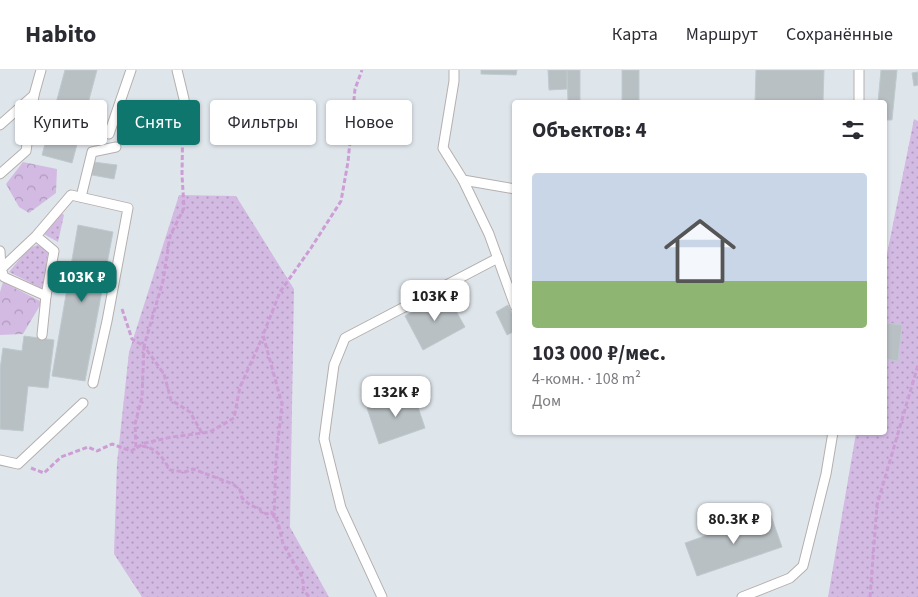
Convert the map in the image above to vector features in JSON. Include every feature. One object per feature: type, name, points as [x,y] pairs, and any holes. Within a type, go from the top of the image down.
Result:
[{"type":"lane","points":[[0,174],[26,151],[34,95],[41,70]]},
{"type":"lane","points":[[109,134],[131,70]]},
{"type":"lane","points":[[177,70],[184,100]]},
{"type":"lane","points":[[454,70],[454,81],[443,148],[463,180],[490,234],[512,298]]},
{"type":"lane","points":[[859,100],[860,70]]},
{"type":"lane","points":[[0,125],[34,95]]},
{"type":"lane","points":[[81,198],[92,152],[116,147]]},
{"type":"lane","points":[[463,180],[512,188]]},
{"type":"lane","points":[[1,270],[36,236],[71,195],[128,208],[112,297],[93,383]]},
{"type":"lane","points":[[36,236],[54,251],[46,296],[42,335]]},
{"type":"lane","points":[[0,251],[1,270],[4,277],[46,296]]},
{"type":"lane","points":[[382,597],[341,508],[324,439],[334,365],[345,338],[498,258]]},
{"type":"lane","points":[[0,460],[18,464],[84,403]]},
{"type":"lane","points":[[742,597],[790,578],[804,566],[826,474],[832,435]]},
{"type":"path","points":[[18,464],[44,473],[61,457],[88,447],[97,451],[112,444],[131,451],[141,446],[172,437],[210,432],[234,418],[240,386],[280,292],[341,201],[348,162],[355,89],[362,70]]},
{"type":"path","points":[[136,448],[135,424],[142,397],[144,346],[163,281],[170,236],[184,208],[182,145]]},
{"type":"path","points":[[112,297],[120,299],[132,339],[144,346],[164,374],[171,400],[190,412],[202,433]]},
{"type":"path","points":[[263,335],[282,404],[276,459],[274,518]]},
{"type":"path","points":[[870,597],[878,505],[918,365]]},
{"type":"path","points":[[141,446],[151,447],[162,456],[170,470],[185,472],[193,469],[233,484],[240,490],[242,498],[250,505],[260,509],[261,512],[271,512],[278,522],[283,544],[301,575],[304,585],[303,589],[309,597]]},
{"type":"green space","points":[[914,119],[918,121],[918,597],[828,597],[856,435],[887,435],[887,254]]},
{"type":"green space","points":[[23,162],[57,169],[56,193],[29,213],[19,207],[6,184]]},
{"type":"green space","points":[[179,195],[236,196],[294,289],[290,527],[329,597],[142,597],[114,554],[117,463],[129,352]]},
{"type":"green space","points":[[60,212],[64,215],[58,242],[42,233]]},
{"type":"green space","points":[[37,245],[44,247],[48,253],[43,289],[9,272],[28,249]]},
{"type":"green space","points":[[3,282],[42,302],[23,334],[0,335],[0,292]]},
{"type":"building","points":[[65,70],[97,70],[89,100],[57,100]]},
{"type":"building","points":[[481,70],[517,70],[516,75],[481,74]]},
{"type":"building","points":[[548,70],[567,70],[567,89],[549,90]]},
{"type":"building","points":[[567,70],[580,70],[580,100],[568,100]]},
{"type":"building","points":[[622,70],[639,70],[639,100],[622,100]]},
{"type":"building","points":[[756,70],[824,70],[823,100],[755,100]]},
{"type":"building","points":[[881,70],[897,70],[892,120],[887,120],[887,100],[878,100]]},
{"type":"building","points":[[918,72],[918,85],[914,86],[912,73]]},
{"type":"building","points":[[45,145],[77,145],[72,163],[42,155]]},
{"type":"building","points":[[93,162],[117,165],[114,179],[92,175]]},
{"type":"building","points":[[78,225],[113,232],[85,381],[52,376]]},
{"type":"building","points":[[446,293],[465,327],[423,350],[405,316]]},
{"type":"building","points":[[508,305],[512,313],[512,332],[507,335],[496,312]]},
{"type":"building","points":[[887,323],[902,325],[898,361],[887,359]]},
{"type":"building","points":[[24,336],[54,340],[48,388],[28,386],[23,431],[0,429],[0,369],[3,348],[22,351]]},
{"type":"building","points":[[413,392],[425,428],[379,444],[367,408]]},
{"type":"building","points":[[770,513],[782,547],[697,576],[685,543]]}]
